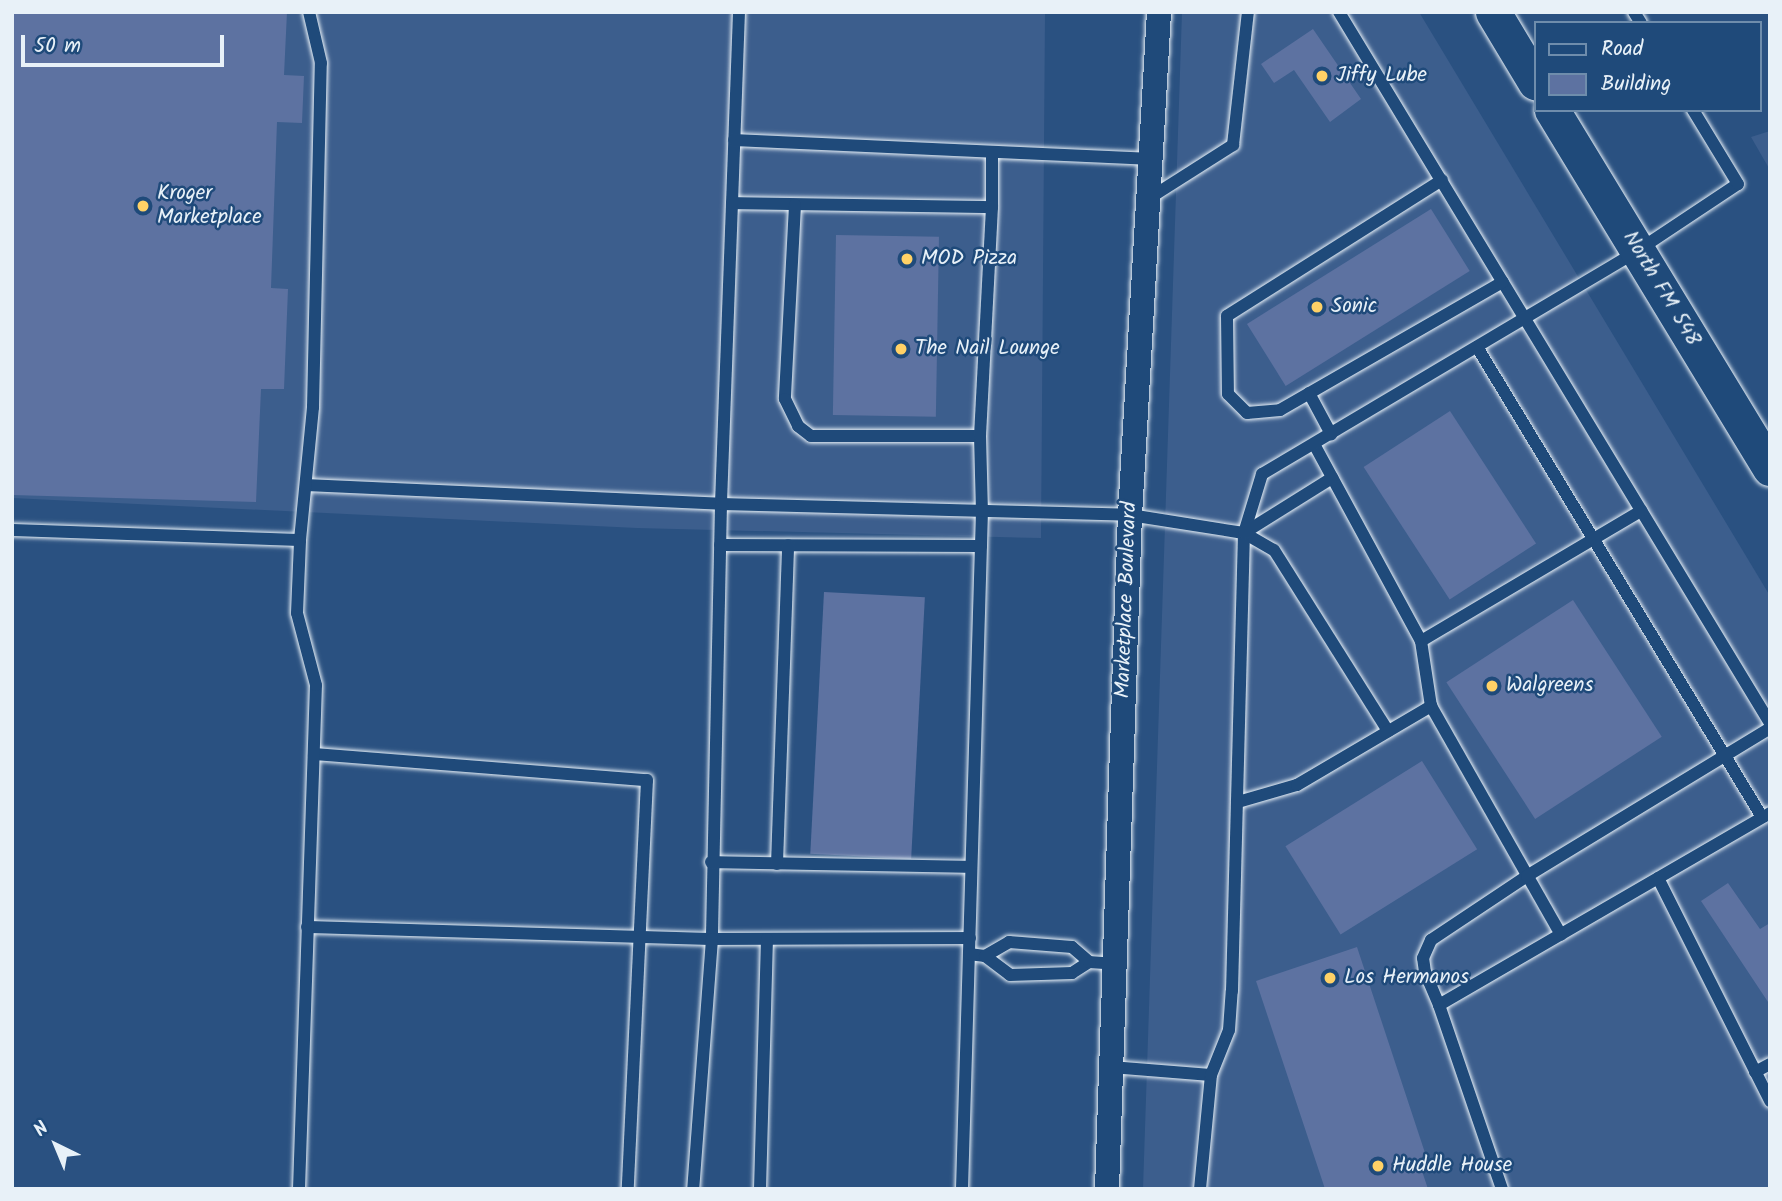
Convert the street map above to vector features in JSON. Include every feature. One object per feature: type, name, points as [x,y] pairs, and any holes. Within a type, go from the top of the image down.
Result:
[{"type":"main road","points":[[1493,12],[1534,80]]},
{"type":"main road","name":"North FM 548","points":[[1553,112],[1770,467]]},
{"type":"street","name":"Marketplace Boulevard","points":[[1107,1189],[1130,515],[1147,159],[1159,12]]},
{"type":"lane","points":[[299,1189],[316,685],[297,613],[300,540],[313,407],[321,63],[309,12]]},
{"type":"lane","points":[[693,1189],[712,939],[711,862],[721,504],[739,12]]},
{"type":"lane","points":[[1147,199],[1233,145],[1248,12]]},
{"type":"lane","points":[[1339,12],[1770,723]]},
{"type":"lane","points":[[1200,1189],[1211,1075],[1229,1030],[1238,802],[1244,533],[1262,474],[1637,251],[1738,184],[1694,112]]},
{"type":"lane","points":[[734,140],[1147,159]]},
{"type":"lane","points":[[962,1189],[982,511],[980,436],[992,207],[992,152]]},
{"type":"lane","points":[[1442,180],[1227,316],[1228,394],[1247,413],[1280,411],[1503,282]]},
{"type":"lane","points":[[732,203],[992,207]]},
{"type":"lane","points":[[795,205],[786,399],[798,426],[811,436],[980,436]]},
{"type":"lane","points":[[1439,1005],[1766,815],[1725,756],[1477,347]]},
{"type":"lane","points":[[1308,393],[1331,434]]},
{"type":"lane","points":[[1314,444],[1421,641],[1430,706],[1561,935]]},
{"type":"lane","points":[[1244,533],[1332,478]]},
{"type":"lane","points":[[306,485],[721,504],[1130,515],[1244,533],[1274,550],[1388,731]]},
{"type":"lane","points":[[1421,641],[1641,511]]},
{"type":"lane","points":[[12,530],[300,540]]},
{"type":"lane","points":[[720,545],[981,546]]},
{"type":"lane","points":[[777,864],[788,545]]},
{"type":"lane","points":[[1238,802],[1297,785],[1430,706]]},
{"type":"lane","points":[[1502,1189],[1439,1005],[1425,972],[1423,958],[1431,940],[1527,876],[1770,729]]},
{"type":"lane","points":[[314,754],[648,780],[628,1189]]},
{"type":"lane","points":[[711,862],[971,867]]},
{"type":"lane","points":[[1658,878],[1770,1101]]},
{"type":"lane","points":[[307,927],[712,939],[970,938]]},
{"type":"lane","points":[[760,1189],[766,939]]},
{"type":"lane","points":[[985,956],[1009,942],[1072,947],[1089,962]]},
{"type":"lane","points":[[969,954],[985,956],[1010,975],[1072,973],[1089,962],[1116,964]]},
{"type":"lane","points":[[1755,1072],[1770,1064]]},
{"type":"lane","points":[[1111,1067],[1211,1075]]},
{"type":"shaded area","points":[[12,12],[1045,12],[1041,538],[637,528],[12,498]]},
{"type":"shaded area","points":[[1182,12],[1419,12],[1770,596],[1770,1189],[1143,1189]]},
{"type":"shaded area","points":[[1770,131],[1770,170],[1751,137]]},
{"type":"building","name":"Kroger Marketplace","points":[[12,12],[287,12],[284,75],[304,76],[302,123],[277,122],[271,288],[288,289],[284,389],[261,389],[256,502],[12,495]]},
{"type":"building","name":"Jiffy Lube","points":[[1313,29],[1361,99],[1330,122],[1294,70],[1274,83],[1261,64]]},
{"type":"building","name":"Sonic","points":[[1431,209],[1470,271],[1286,386],[1247,324]]},
{"type":"building","points":[[836,235],[939,237],[936,417],[833,415]]},
{"type":"building","points":[[1450,411],[1536,544],[1450,600],[1364,467]]},
{"type":"building","points":[[824,592],[925,597],[911,859],[810,854]]},
{"type":"building","name":"Walgreens","points":[[1573,600],[1662,737],[1535,819],[1446,682]]},
{"type":"building","points":[[1422,761],[1477,849],[1341,935],[1285,846]]},
{"type":"building","points":[[1728,883],[1760,929],[1770,923],[1770,1005],[1701,901]]},
{"type":"building","points":[[1357,947],[1430,1168],[1422,1171],[1428,1189],[1325,1189],[1256,981]]},
{"type":"place","name":"Jiffy Lube","points":[[1322,76]]},
{"type":"place","name":"Kroger Marketplace","points":[[143,206]]},
{"type":"place","name":"MOD Pizza","points":[[907,259]]},
{"type":"place","name":"Sonic","points":[[1317,307]]},
{"type":"place","name":"The Nail Lounge","points":[[901,349]]},
{"type":"place","name":"Walgreens","points":[[1492,686]]},
{"type":"place","name":"Los Hermanos","points":[[1330,978]]},
{"type":"place","name":"Huddle House","points":[[1378,1166]]}]
